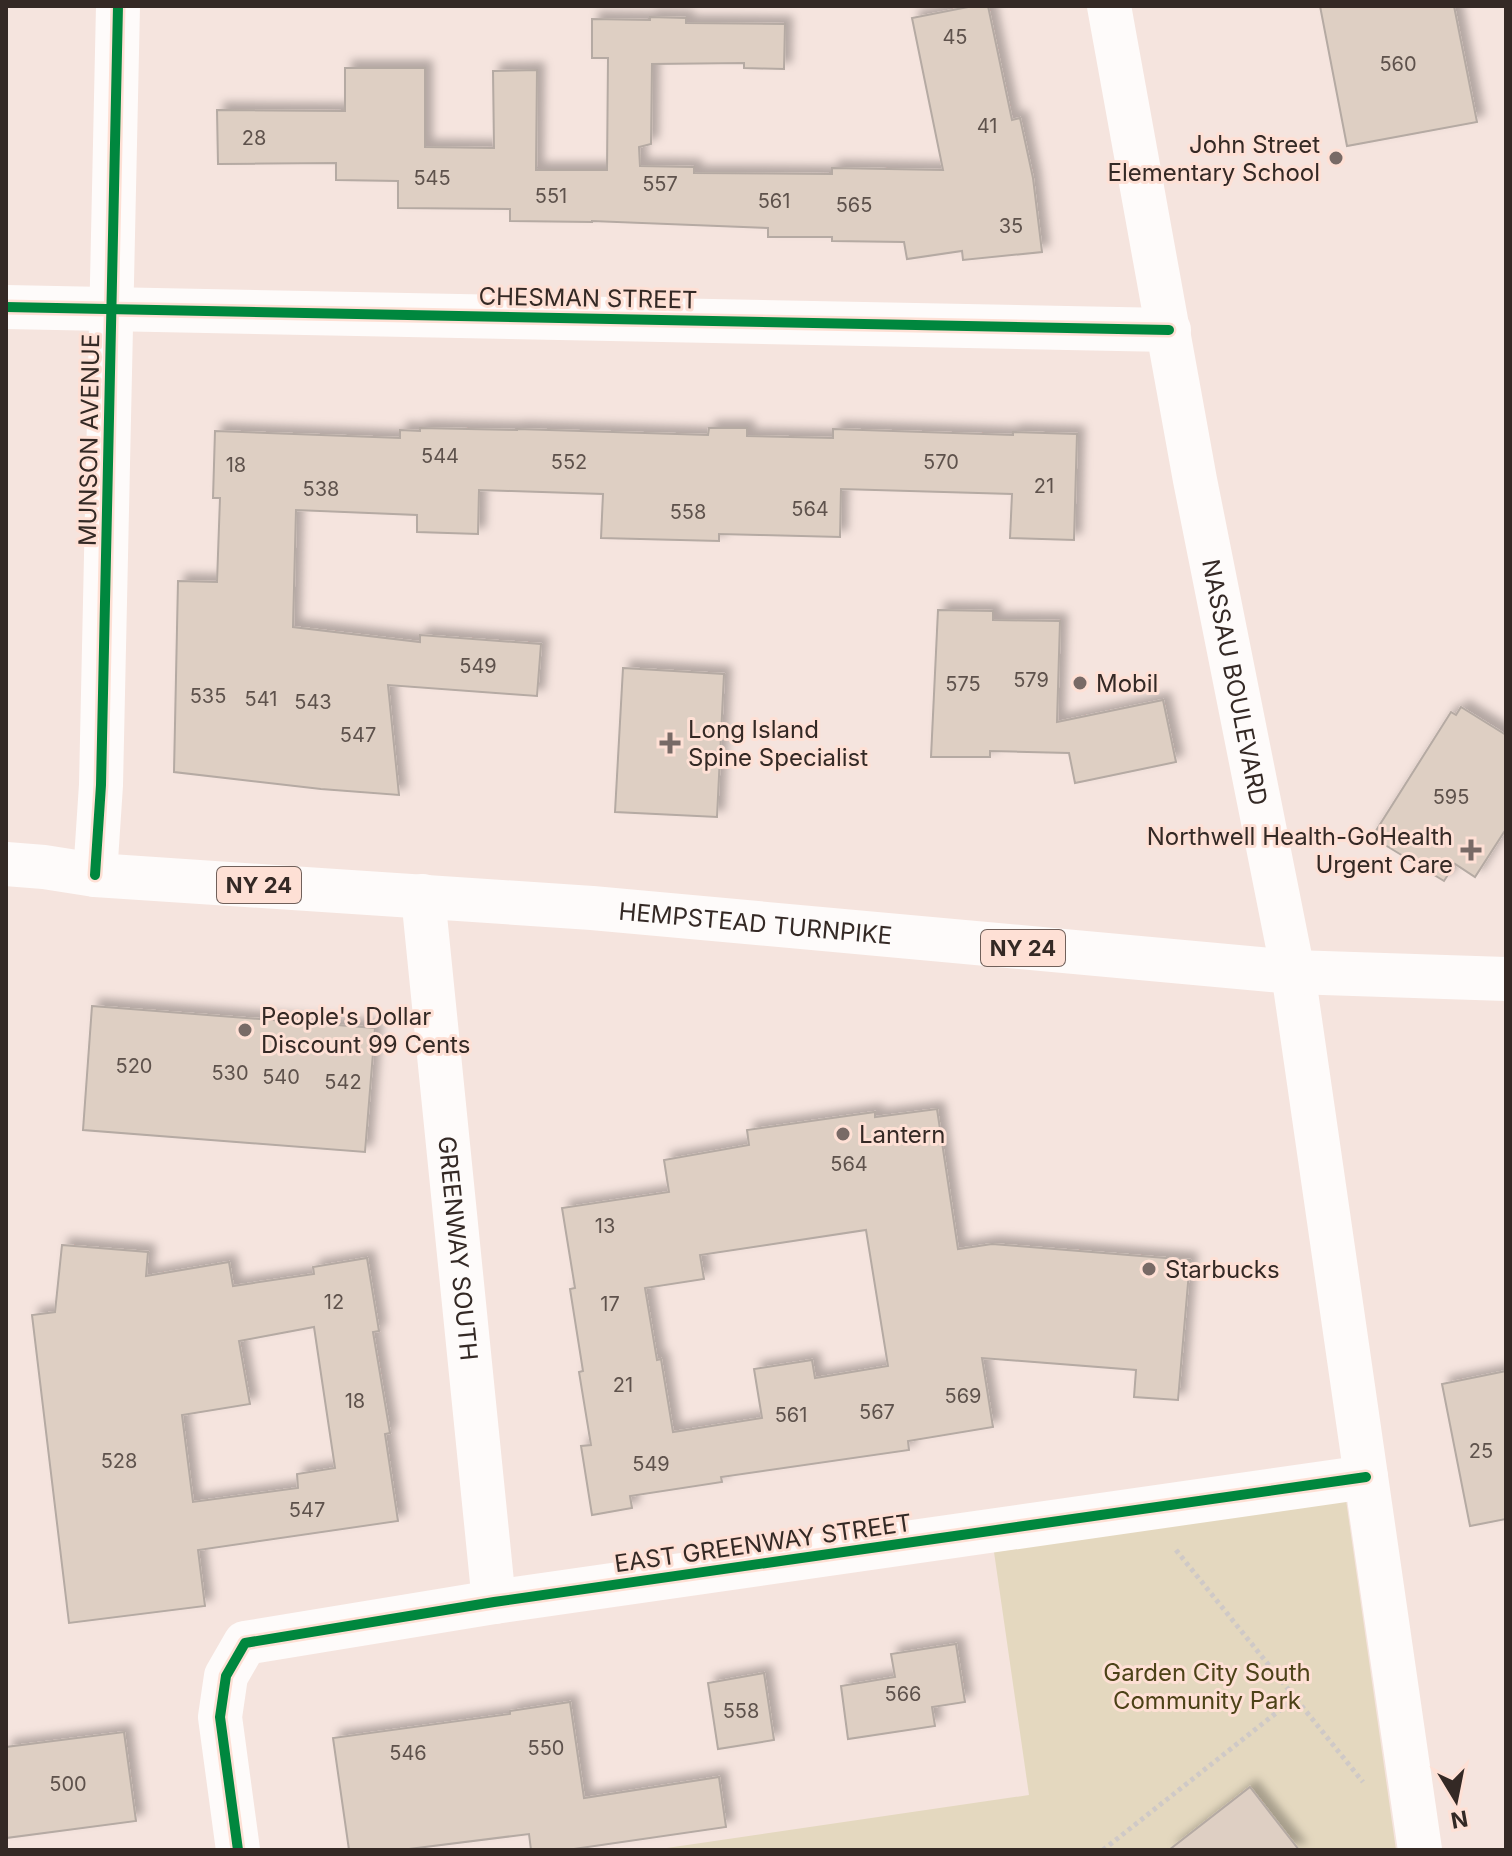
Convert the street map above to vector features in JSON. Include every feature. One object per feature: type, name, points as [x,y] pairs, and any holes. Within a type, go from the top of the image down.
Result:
[{"type":"street","name":"MUNSON AVENUE","points":[[95,875],[101,785],[118,6]]},
{"type":"street","name":"NASSAU BOULEVARD","points":[[1109,6],[1195,480],[1293,972],[1420,1850]]},
{"type":"street","name":"CHESMAN STREET","points":[[6,307],[1169,330]]},
{"type":"street","name":"HEMPSTEAD TURNPIKE","points":[[6,864],[95,875],[592,908],[1293,972],[1506,979]]},
{"type":"street","name":"GREENWAY SOUTH","points":[[423,896],[494,1602]]},
{"type":"street","name":"EAST GREENWAY STREET","points":[[238,1850],[220,1717],[226,1676],[245,1643],[494,1602],[1366,1477]]},
{"type":"path","points":[[1143,1509],[1371,1791]]},
{"type":"path","points":[[1107,1849],[1295,1698]]},
{"type":"green space","name":"Garden City South Community Park","points":[[1346,1500],[1396,1850],[653,1850],[1029,1795],[994,1552]]},
{"type":"building","points":[[988,6],[1012,120],[1020,118],[1033,178],[1042,252],[963,260],[962,251],[907,259],[904,242],[768,237],[768,228],[510,221],[510,209],[398,208],[398,181],[336,180],[336,163],[218,164],[217,110],[345,111],[345,68],[425,68],[425,147],[494,148],[493,71],[537,70],[536,170],[607,170],[608,58],[592,58],[592,19],[650,20],[650,17],[686,18],[686,23],[785,24],[784,69],[744,68],[744,63],[652,64],[651,144],[639,147],[640,166],[694,167],[694,173],[832,174],[832,168],[943,170],[912,18]]},
{"type":"building","points":[[1320,6],[1454,6],[1477,122],[1347,146]]},
{"type":"building","points":[[420,428],[708,435],[709,428],[747,428],[747,436],[833,438],[833,429],[1077,434],[1074,540],[1010,538],[1012,494],[841,489],[840,537],[719,534],[719,541],[601,538],[603,494],[479,490],[478,534],[417,532],[417,515],[296,510],[293,627],[420,642],[420,635],[541,644],[537,696],[388,685],[399,795],[174,772],[178,581],[217,582],[220,498],[213,498],[215,431],[400,438],[400,430],[420,431]]},
{"type":"building","points":[[938,610],[993,611],[993,620],[1060,621],[1057,722],[1163,700],[1176,762],[1075,783],[1069,753],[990,751],[990,757],[931,757]]},
{"type":"building","name":"Long Island Spine Specialist","points":[[623,668],[724,674],[717,817],[615,812]]},
{"type":"building","points":[[1461,707],[1506,735],[1506,829],[1475,877],[1455,864],[1444,881],[1372,837],[1451,712],[1456,715]]},
{"type":"building","points":[[92,1006],[375,1028],[365,1152],[83,1130]]},
{"type":"building","points":[[937,1109],[958,1249],[992,1244],[1190,1260],[1178,1400],[1134,1397],[1136,1370],[982,1358],[993,1427],[908,1441],[909,1450],[721,1477],[722,1482],[630,1496],[632,1508],[592,1515],[581,1446],[591,1445],[570,1289],[575,1288],[562,1208],[669,1192],[664,1160],[749,1145],[747,1130],[875,1112],[875,1117]],"holes":[[[866,1230],[888,1366],[815,1378],[812,1360],[754,1369],[762,1418],[673,1432],[645,1288],[704,1279],[700,1255]]]},
{"type":"building","points":[[62,1245],[148,1252],[146,1276],[229,1262],[233,1286],[314,1274],[313,1267],[367,1258],[379,1331],[373,1332],[390,1433],[385,1434],[398,1521],[198,1550],[205,1606],[69,1623],[32,1315],[55,1312]],"holes":[[[314,1327],[335,1468],[297,1474],[298,1488],[193,1502],[182,1415],[250,1404],[239,1341]]]},
{"type":"building","points":[[1506,1371],[1506,1519],[1470,1526],[1442,1384]]},
{"type":"building","points":[[956,1644],[965,1702],[932,1707],[935,1726],[848,1739],[841,1686],[895,1677],[891,1654]]},
{"type":"building","points":[[764,1673],[774,1740],[718,1749],[708,1683]]},
{"type":"building","points":[[570,1702],[584,1798],[719,1777],[726,1827],[567,1850],[531,1850],[529,1834],[401,1850],[349,1850],[333,1738],[510,1714],[510,1711]]},
{"type":"building","points":[[124,1732],[136,1821],[6,1838],[6,1747]]},
{"type":"building","points":[[1250,1787],[1299,1850],[1169,1850]]},
{"type":"cycle path","points":[[95,875],[101,785],[118,6]]},
{"type":"cycle path","points":[[6,307],[1169,330]]},
{"type":"cycle path","points":[[238,1850],[220,1717],[226,1676],[245,1643],[494,1602],[1366,1477]]},
{"type":"place","name":"John Street Elementary School","points":[[1336,158]]},
{"type":"place","name":"Mobil","points":[[1080,683]]},
{"type":"place","name":"Long Island Spine Specialist","points":[[670,743]]},
{"type":"place","name":"Northwell Health-GoHealth Urgent Care","points":[[1471,850]]},
{"type":"place","name":"People's Dollar Discount 99 Cents","points":[[245,1030]]},
{"type":"place","name":"Lantern","points":[[843,1134]]},
{"type":"place","name":"Starbucks","points":[[1149,1269]]}]
